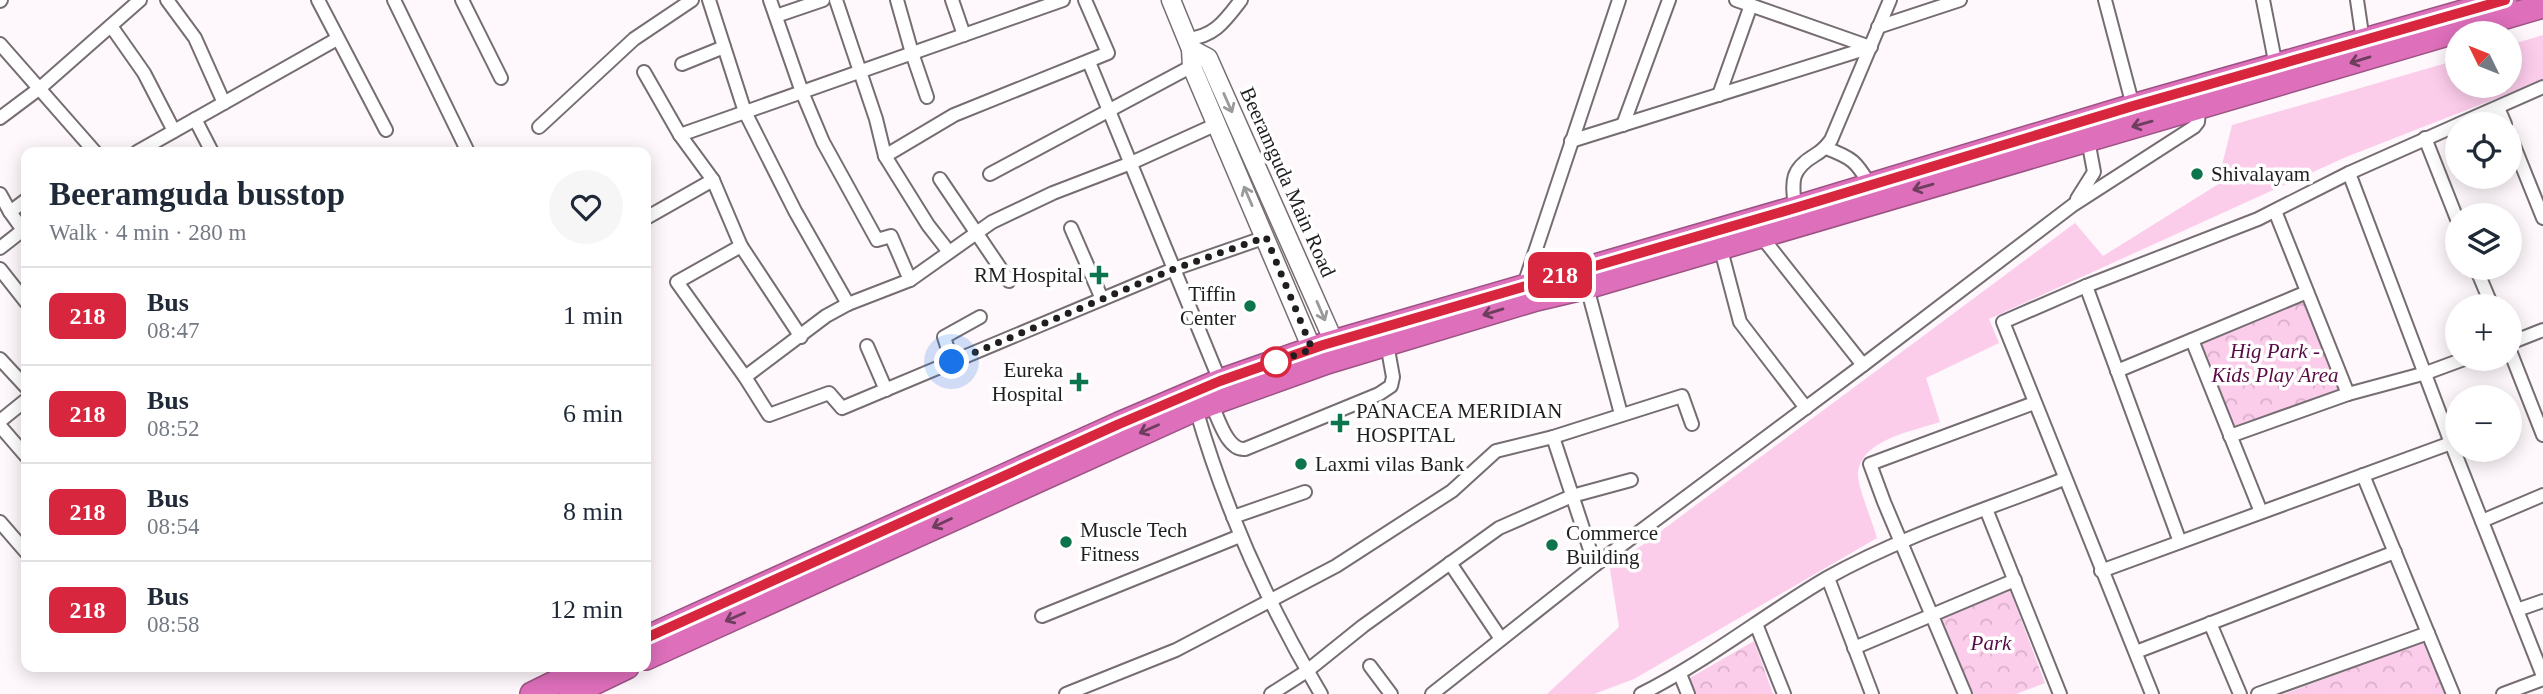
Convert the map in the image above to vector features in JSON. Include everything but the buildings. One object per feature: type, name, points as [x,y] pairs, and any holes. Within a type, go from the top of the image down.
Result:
[{"type":"highway","points":[[651,656],[1220,381],[1323,345],[1524,285],[1659,256],[1795,208],[1870,185],[2363,41],[2502,7],[2534,5]]},
{"type":"highway","points":[[1688,247],[1720,246],[1760,236],[2199,108],[2502,7]]},
{"type":"highway","points":[[651,636],[1016,479],[1270,381],[1536,299],[1587,287],[1659,256]]},
{"type":"highway","points":[[533,694],[577,672]]},
{"type":"highway","points":[[571,694],[617,672]]},
{"type":"main road","name":"Beeramguda Main Road","points":[[1171,0],[1323,345]]},
{"type":"main road","name":"Beeramguda Main Road","points":[[1195,53],[1217,124],[1266,237],[1323,345]]},
{"type":"street","points":[[0,117],[40,88],[140,0]]},
{"type":"street","points":[[167,0],[195,38],[224,103]]},
{"type":"street","points":[[318,0],[386,130]]},
{"type":"street","points":[[394,0],[466,147]]},
{"type":"street","points":[[462,0],[501,78]]},
{"type":"street","points":[[539,127],[635,39],[692,0]]},
{"type":"street","points":[[709,0],[745,112],[795,211],[848,304]]},
{"type":"street","points":[[770,0],[802,92],[823,142],[877,240],[891,236],[910,280]]},
{"type":"street","points":[[776,16],[823,0]]},
{"type":"street","points":[[836,0],[876,119],[885,156],[928,225],[949,252]]},
{"type":"street","points":[[897,0],[927,97]]},
{"type":"street","points":[[952,0],[964,35]]},
{"type":"street","points":[[680,135],[1063,0]]},
{"type":"street","points":[[885,156],[954,115],[1108,53],[1085,0]]},
{"type":"street","points":[[990,174],[1110,112],[1195,53],[1203,37],[1226,19],[1241,0]]},
{"type":"street","points":[[1524,285],[1619,0]]},
{"type":"street","points":[[1623,125],[1669,0]]},
{"type":"street","points":[[1737,0],[1871,47]]},
{"type":"street","points":[[1795,208],[1796,169],[1826,148],[1890,0]]},
{"type":"street","points":[[1878,27],[1941,3],[1960,0]]},
{"type":"street","points":[[2105,0],[2133,106]]},
{"type":"street","points":[[2263,0],[2276,66]]},
{"type":"street","points":[[2357,0],[2363,41]]},
{"type":"street","points":[[1719,95],[1751,5]]},
{"type":"street","points":[[111,26],[144,73],[174,131]]},
{"type":"street","points":[[146,147],[337,39]]},
{"type":"street","points":[[0,44],[91,147]]},
{"type":"street","points":[[682,64],[724,47]]},
{"type":"street","points":[[1571,141],[1871,47]]},
{"type":"street","points":[[1089,62],[1220,381]]},
{"type":"street","points":[[644,72],[680,135],[713,180],[741,246],[801,337]]},
{"type":"street","points":[[2489,112],[2543,87]]},
{"type":"street","points":[[1432,694],[1449,689],[1501,639],[1595,565],[2073,205],[2193,127],[2198,122],[2199,108]]},
{"type":"street","points":[[2498,108],[2500,112]]},
{"type":"street","points":[[195,119],[209,147]]},
{"type":"street","points":[[745,376],[826,316],[848,304],[910,280],[992,222],[1053,192],[1131,163],[1217,124]]},
{"type":"street","points":[[2152,694],[2003,322],[2274,211],[2349,173],[2445,130]]},
{"type":"street","points":[[2425,138],[2451,203]]},
{"type":"street","points":[[2073,205],[2094,172],[2088,140]]},
{"type":"street","points":[[1826,148],[1850,157],[1857,163],[1870,185]]},
{"type":"street","points":[[2522,166],[2543,218]]},
{"type":"street","points":[[2349,173],[2445,426]]},
{"type":"street","points":[[940,179],[1009,281]]},
{"type":"street","points":[[651,215],[713,180]]},
{"type":"street","points":[[0,194],[21,227]]},
{"type":"street","points":[[10,212],[21,204]]},
{"type":"street","points":[[2274,211],[2348,394]]},
{"type":"street","points":[[1071,228],[1102,299]]},
{"type":"street","points":[[0,248],[21,232]]},
{"type":"street","points":[[1760,236],[1863,365]]},
{"type":"street","points":[[741,246],[677,282],[745,376],[769,415],[829,393],[842,408],[1174,269],[1266,237]]},
{"type":"street","points":[[1720,246],[1740,322],[1806,408]]},
{"type":"street","points":[[0,269],[21,296]]},
{"type":"street","points":[[2086,286],[2180,542]]},
{"type":"street","points":[[1587,287],[1621,414]]},
{"type":"street","points":[[2117,371],[2307,292]]},
{"type":"street","points":[[952,362],[944,337],[980,317]]},
{"type":"street","points":[[2522,338],[2543,330]]},
{"type":"street","points":[[2192,340],[2261,512]]},
{"type":"street","points":[[1204,406],[1232,445],[1239,450],[1245,449],[1379,394],[1391,386],[1393,377],[1387,344]]},
{"type":"street","points":[[867,346],[886,390]]},
{"type":"street","points":[[0,359],[21,382]]},
{"type":"street","points":[[2230,436],[2348,394],[2445,366]]},
{"type":"street","points":[[2518,371],[2541,426]]},
{"type":"street","points":[[1066,694],[1176,650],[1336,566],[1452,491],[1496,451],[1553,437],[1682,396],[1692,424]]},
{"type":"street","points":[[1965,694],[1870,464],[2034,403]]},
{"type":"street","points":[[21,404],[0,423],[21,450]]},
{"type":"street","points":[[1204,406],[1240,536],[1269,601],[1321,694]]},
{"type":"street","points":[[1553,437],[1595,565]]},
{"type":"street","points":[[2101,571],[2445,445]]},
{"type":"street","points":[[2459,462],[2543,677],[2502,694]]},
{"type":"street","points":[[2363,475],[2453,694]]},
{"type":"street","points":[[1641,694],[1680,674],[1828,578],[1902,541],[2064,479]]},
{"type":"street","points":[[1271,694],[1307,671],[1363,626],[1499,528],[1572,496],[1631,480]]},
{"type":"street","points":[[1233,517],[1305,492]]},
{"type":"street","points":[[2482,521],[2543,495]]},
{"type":"street","points":[[1986,509],[2060,694]]},
{"type":"street","points":[[0,522],[21,546]]},
{"type":"street","points":[[1042,615],[1240,536]]},
{"type":"street","points":[[2136,652],[2395,552]]},
{"type":"street","points":[[1450,563],[1501,639]]},
{"type":"street","points":[[1828,578],[1872,694]]},
{"type":"street","points":[[1854,649],[2015,580]]},
{"type":"street","points":[[2518,610],[2543,601]]},
{"type":"street","points":[[1756,624],[1784,694]]},
{"type":"street","points":[[2210,624],[2240,694]]},
{"type":"street","points":[[2258,694],[2428,633]]},
{"type":"street","points":[[1370,666],[1391,694]]},
{"type":"street","points":[[1680,674],[1688,694]]},
{"type":"green space","points":[[2543,35],[2543,80],[2522,88],[2522,41]]},
{"type":"green space","points":[[2445,63],[2445,98],[2497,98],[2461,112],[2445,112],[2445,118],[2346,157],[1989,319],[1999,343],[1926,378],[1940,422],[1902,433],[1877,445],[1867,453],[1861,463],[1859,481],[1877,538],[1634,679],[1594,694],[1547,694],[1619,627],[1610,569],[2075,223],[2103,256],[2217,185],[2232,125]]},
{"type":"green space","name":"Hig Park - Kids Play Area","points":[[2304,300],[2339,389],[2233,428],[2200,344]]},
{"type":"green space","name":"Park","points":[[2010,590],[2045,683],[2016,694],[1973,694],[1942,619]]},
{"type":"green space","points":[[1754,641],[1773,694],[1694,694],[1688,679]]},
{"type":"green space","points":[[2423,642],[2445,694],[2284,694]]},
{"type":"bus line","name":"218","points":[[651,636],[1119,424],[1220,381],[1323,345],[1795,208],[2133,106],[2505,0]]},
{"type":"place","name":"Shivalayam","points":[[2197,174]]},
{"type":"place","name":"RM Hospital","points":[[1099,275]]},
{"type":"place","name":"Tiffin Center","points":[[1250,306]]},
{"type":"place","name":"Eureka Hospital","points":[[1079,382]]},
{"type":"place","name":"PANACEA MERIDIAN HOSPITAL","points":[[1340,423]]},
{"type":"place","name":"Laxmi vilas Bank","points":[[1301,464]]},
{"type":"place","name":"Muscle Tech Fitness","points":[[1066,542]]},
{"type":"place","name":"Commerce Building","points":[[1552,545]]},
{"type":"route","points":[[952,362],[1174,269],[1266,237],[1312,349],[1276,362]]}]
